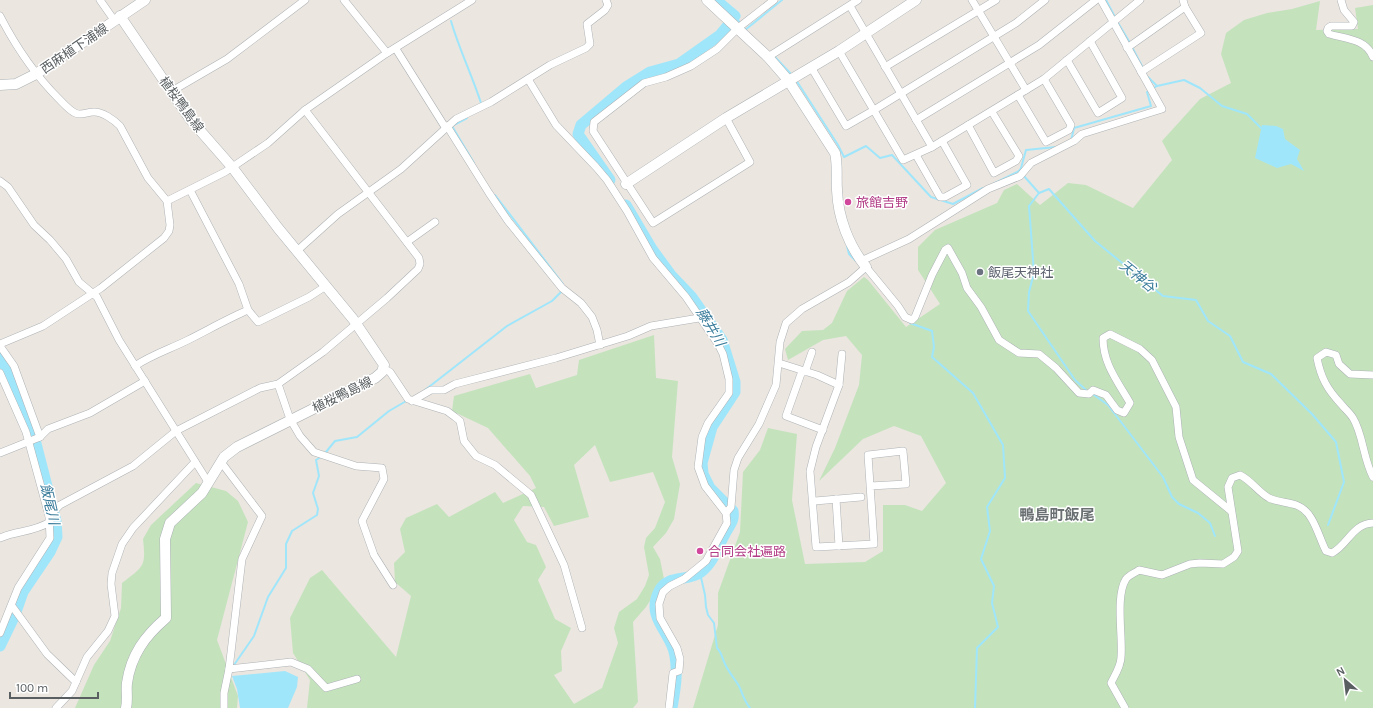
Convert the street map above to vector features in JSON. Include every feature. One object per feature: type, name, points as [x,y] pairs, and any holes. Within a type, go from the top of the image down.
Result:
[{"type":"main road","name":"西麻植下浦線","points":[[0,85],[16,84],[36,74],[145,0]]},
{"type":"main road","points":[[707,0],[738,28],[772,54],[792,78],[834,153],[837,162],[837,199],[840,213],[853,251],[863,264]]},
{"type":"main road","points":[[626,184],[726,118],[839,51],[916,0]]},
{"type":"main road","name":"植桜鴨島線","points":[[117,18],[172,91],[190,118],[232,167],[278,228],[298,250],[356,324],[384,365],[384,369],[375,378],[290,419],[237,447],[224,457],[202,493],[170,523],[165,539],[166,618],[153,629],[138,647],[130,665],[127,684],[126,708]]},
{"type":"street","points":[[100,0],[117,18]]},
{"type":"street","points":[[172,91],[228,59],[305,0]]},
{"type":"street","points":[[344,0],[387,53]]},
{"type":"street","points":[[167,201],[219,176],[268,143],[305,110],[387,53],[396,49],[472,0]]},
{"type":"street","points":[[298,250],[338,214],[401,169],[446,127],[550,66],[586,48],[590,44],[587,24],[605,10],[608,5],[606,0]]},
{"type":"street","points":[[726,118],[750,162],[653,223],[626,184],[593,131],[594,122],[644,83],[666,77],[717,49],[738,28],[774,0]]},
{"type":"street","points":[[772,54],[858,0]]},
{"type":"street","points":[[972,0],[980,11],[1026,90]]},
{"type":"street","points":[[885,68],[996,0]]},
{"type":"street","points":[[812,67],[846,126],[1016,23],[1044,0]]},
{"type":"street","points":[[916,120],[1039,45],[1096,0]]},
{"type":"street","points":[[669,708],[680,659],[677,648],[660,618],[659,604],[663,592],[670,586],[684,579],[710,556],[727,523],[734,470],[738,458],[759,424],[776,386],[782,335],[786,324],[802,309],[849,282],[863,264],[909,239],[988,189],[1022,174],[1031,163],[1074,141],[1082,134],[1162,109],[1150,89],[1144,70],[1127,48],[1101,0]]},
{"type":"street","points":[[839,51],[903,160],[932,147],[992,112],[1044,79],[1140,0]]},
{"type":"street","points":[[1341,0],[1344,10],[1354,22],[1352,26],[1331,26],[1327,31],[1329,34],[1362,42],[1370,49],[1373,57]]},
{"type":"street","points":[[1127,48],[1184,4],[1201,33],[1144,70]]},
{"type":"street","points":[[850,6],[932,147]]},
{"type":"street","points":[[0,16],[15,47],[55,95],[75,113],[82,114],[95,112],[110,119],[120,126],[148,178],[167,201],[170,225],[169,232],[164,238],[135,263],[43,326],[0,345],[14,366],[40,437]]},
{"type":"street","points":[[1067,60],[1098,113],[1122,98],[1090,41]]},
{"type":"street","points":[[396,49],[508,221],[563,289],[580,303],[592,317],[597,330],[600,345]]},
{"type":"street","points":[[528,79],[556,125],[607,180],[627,211],[653,258],[686,297],[718,344],[723,354],[730,387],[729,393],[708,423],[702,437],[698,467],[701,480],[728,510]]},
{"type":"street","points":[[1018,95],[1046,142],[1069,130],[1071,125],[1044,79]]},
{"type":"street","points":[[0,538],[9,534],[37,529],[49,519],[60,505],[133,466],[176,431],[260,388],[278,384],[323,352],[388,298],[418,269],[420,264],[419,258],[408,242],[367,192],[305,110]]},
{"type":"street","points":[[968,125],[994,173],[1016,161],[1019,156],[992,112]]},
{"type":"street","points":[[916,154],[940,197],[945,198],[967,185],[942,141]]},
{"type":"street","points":[[0,181],[8,187],[34,225],[50,240],[66,259],[79,282],[93,292],[135,366],[208,482]]},
{"type":"street","points":[[190,190],[239,284],[248,310],[258,322],[309,297],[326,286]]},
{"type":"street","points":[[408,242],[435,222]]},
{"type":"street","points":[[863,264],[898,306],[905,317],[912,320],[915,318],[932,275],[945,250],[948,248],[962,273],[968,288],[981,307],[999,340],[1019,353],[1039,354],[1056,368],[1079,393],[1088,394],[1093,390],[1106,395],[1117,410],[1124,413],[1130,403],[1110,371],[1103,349],[1103,338],[1110,334],[1140,349],[1152,360],[1176,407],[1179,437],[1193,480],[1231,511]]},
{"type":"street","points":[[135,366],[145,359],[248,310]]},
{"type":"street","points":[[411,400],[431,390],[444,390],[455,384],[600,345],[628,336],[651,326],[699,318]]},
{"type":"street","points":[[812,352],[786,416],[823,430]]},
{"type":"street","points":[[1373,375],[1350,374],[1339,364],[1336,355],[1326,352],[1317,358],[1321,376],[1326,386],[1353,418],[1373,477]]},
{"type":"street","points":[[842,354],[839,385],[816,447],[810,471],[816,547],[874,544],[870,486],[868,455],[903,451],[906,484],[870,486]]},
{"type":"street","points":[[779,362],[839,385]]},
{"type":"street","points":[[384,369],[390,372],[411,400],[447,411],[460,421],[464,441],[476,456],[495,464],[531,495],[564,565],[582,628]]},
{"type":"street","points":[[0,373],[22,420],[29,442],[49,519],[50,538],[18,588],[15,610],[0,633]]},
{"type":"street","points":[[0,453],[40,437],[48,429],[95,411],[145,381]]},
{"type":"street","points":[[278,384],[290,419],[300,436],[314,452],[356,466],[382,468],[384,479],[362,521],[374,555],[393,585]]},
{"type":"street","points":[[56,708],[67,697],[76,682],[87,657],[108,631],[115,616],[111,584],[112,573],[122,544],[133,528],[195,462]]},
{"type":"street","points":[[221,462],[262,516],[242,559],[240,587],[229,669],[224,693],[224,708]]},
{"type":"street","points":[[1125,708],[1111,683],[1121,658],[1121,595],[1127,578],[1139,570],[1162,575],[1190,564],[1223,564],[1228,562],[1238,551],[1228,487],[1232,478],[1240,475],[1248,479],[1263,494],[1271,499],[1298,506],[1307,512],[1326,551],[1332,553],[1340,548],[1355,529],[1373,524]]},
{"type":"street","points":[[815,501],[860,497]]},
{"type":"street","points":[[836,499],[839,546]]},
{"type":"street","points":[[15,610],[40,646],[76,682]]},
{"type":"street","points":[[229,669],[291,662],[308,669],[326,688],[357,679]]},
{"type":"green space","points":[[1320,1],[1316,30],[1358,29],[1355,8],[1373,5],[1373,708],[693,708],[718,625],[718,593],[740,532],[743,472],[760,450],[768,428],[797,434],[792,500],[805,564],[865,562],[883,551],[883,505],[905,505],[922,511],[946,483],[921,436],[894,426],[863,439],[819,481],[835,448],[859,385],[862,355],[846,336],[823,340],[788,360],[785,349],[802,331],[823,330],[832,323],[847,291],[864,277],[906,327],[940,304],[918,270],[918,247],[935,230],[997,203],[1004,190],[1017,184],[1040,205],[1068,183],[1086,185],[1133,208],[1172,160],[1162,141],[1200,99],[1231,83],[1221,54],[1226,33],[1244,20],[1267,13],[1292,9]]},
{"type":"green space","points":[[654,335],[656,378],[678,381],[672,457],[680,484],[674,519],[666,533],[653,547],[660,559],[664,579],[646,607],[633,622],[638,702],[633,708],[307,708],[310,680],[293,653],[290,618],[310,578],[322,570],[396,657],[411,596],[395,582],[394,563],[405,552],[400,529],[406,518],[437,504],[449,517],[495,492],[503,503],[536,488],[530,476],[488,428],[452,411],[454,396],[530,374],[536,388],[577,375],[579,360]],"holes":[[[595,445],[610,482],[653,472],[665,502],[655,528],[646,538],[644,547],[649,575],[645,586],[637,599],[619,612],[614,628],[618,643],[602,688],[574,704],[554,675],[562,671],[561,651],[571,628],[555,619],[538,580],[546,567],[536,545],[527,542],[514,520],[523,506],[544,507],[554,526],[589,517],[574,465]]]},
{"type":"green space","points":[[196,483],[226,491],[238,501],[248,522],[217,640],[238,696],[237,708],[75,708],[94,665],[110,641],[121,608],[122,583],[135,573],[142,565],[144,555],[143,539],[151,525]]},
{"type":"water","points":[[1262,125],[1276,126],[1283,129],[1285,139],[1300,150],[1297,159],[1304,171],[1291,164],[1277,168],[1255,158]]},
{"type":"water","points":[[285,671],[298,677],[297,687],[288,708],[240,708],[237,689],[232,676]]},
{"type":"waterway","name":"藤井川","points":[[716,0],[735,16],[733,19]]},
{"type":"waterway","points":[[745,30],[782,0]]},
{"type":"waterway","points":[[1106,0],[1115,17]]},
{"type":"waterway","points":[[735,16],[741,24]]},
{"type":"waterway","points":[[451,21],[481,103]]},
{"type":"waterway","points":[[1117,21],[1130,43]]},
{"type":"waterway","name":"藤井川","points":[[610,180],[578,134],[581,125],[626,87],[650,72],[679,64],[720,35],[729,24]]},
{"type":"waterway","points":[[1132,47],[1143,68]]},
{"type":"waterway","points":[[773,55],[792,75]]},
{"type":"waterway","points":[[1148,77],[1157,86],[1184,80],[1200,88],[1222,106],[1247,114],[1261,128]]},
{"type":"waterway","points":[[796,80],[838,145],[844,157],[866,146],[880,158],[892,155],[931,197],[953,204],[983,188]]},
{"type":"waterway","name":"天神谷","points":[[1071,141],[1074,128],[1151,106],[1147,92],[1157,86]]},
{"type":"waterway","points":[[467,118],[452,126],[474,163]]},
{"type":"waterway","name":"天神谷","points":[[1020,173],[1019,171],[1026,150],[1056,147]]},
{"type":"waterway","points":[[993,184],[1019,171]]},
{"type":"waterway","name":"天神谷","points":[[1023,175],[1039,193],[1049,189],[1095,241],[1163,296],[1196,300],[1208,321],[1230,336],[1243,362],[1271,374],[1312,414],[1336,442],[1344,482],[1328,525]]},
{"type":"waterway","points":[[1039,193],[1029,206],[1034,273],[1029,292],[1028,311],[1075,380],[1086,390]]},
{"type":"waterway","points":[[495,195],[563,284]]},
{"type":"waterway","name":"藤井川","points":[[626,205],[652,249],[671,275],[691,296],[722,340],[735,382],[735,392],[712,427],[702,463],[703,474],[710,488],[733,511],[732,521],[709,564],[696,575],[667,582],[659,591],[656,601],[655,609],[657,617],[673,648],[675,656],[676,676],[672,708]]},
{"type":"waterway","points":[[847,246],[849,254],[857,262]]},
{"type":"waterway","points":[[425,390],[507,326],[552,301],[562,291]]},
{"type":"waterway","points":[[910,323],[932,331],[934,347],[932,357],[973,393],[1003,445],[1005,478],[987,507],[990,531],[981,559],[994,586],[992,603],[998,627],[977,648],[975,708]]},
{"type":"waterway","name":"飯尾川","points":[[0,356],[15,385],[33,432],[56,521],[57,537],[50,552],[23,592],[15,615],[0,646]]},
{"type":"waterway","points":[[1094,395],[1108,405],[1163,477],[1172,497],[1179,504],[1198,513],[1210,523],[1215,536]]},
{"type":"waterway","points":[[326,452],[335,441],[357,437],[389,411],[408,400]]},
{"type":"waterway","points":[[234,665],[254,636],[268,597],[286,568],[286,544],[292,531],[317,515],[318,509],[313,493],[319,476],[316,460],[321,457]]},
{"type":"waterway","points":[[700,573],[708,615],[714,623],[717,648],[750,708]]},
{"type":"place","name":"旅館吉野","points":[[848,202]]},
{"type":"place","name":"飯尾天神社","points":[[980,272]]},
{"type":"place","name":"合同会社遍路","points":[[700,551]]},
{"type":"district","name":"鴨島町飯尾","points":[[1057,515]]}]
